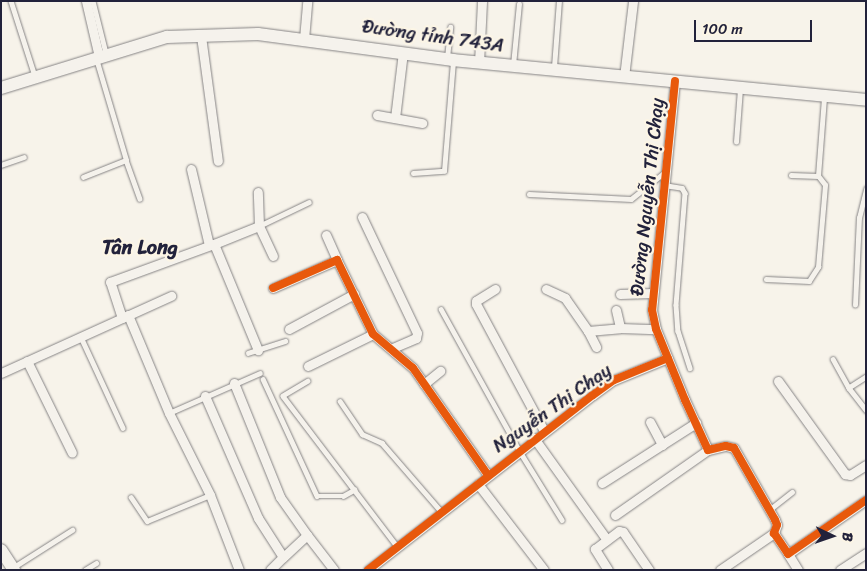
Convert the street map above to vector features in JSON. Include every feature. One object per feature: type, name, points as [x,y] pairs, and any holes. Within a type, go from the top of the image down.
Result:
[{"type":"main road","name":"Đường tỉnh 743A","points":[[1,88],[101,56],[167,38],[258,34],[403,52],[450,60],[866,100]]},
{"type":"main road","points":[[1,550],[13,569]]},
{"type":"street","points":[[86,1],[101,56]]},
{"type":"street","points":[[304,39],[307,1]]},
{"type":"street","points":[[479,63],[482,1]]},
{"type":"street","points":[[624,77],[633,1]]},
{"type":"street","points":[[201,36],[218,160]]},
{"type":"street","points":[[395,118],[403,52]]},
{"type":"street","name":"Đường Nguyễn Thị Chạy","points":[[675,81],[652,293],[656,329],[708,450]]},
{"type":"street","points":[[377,116],[422,123]]},
{"type":"street","points":[[191,169],[211,245],[258,350]]},
{"type":"street","points":[[258,192],[259,226],[273,256]]},
{"type":"street","points":[[362,217],[416,333],[416,338],[393,348]]},
{"type":"street","points":[[239,570],[210,495],[169,413],[110,282],[259,226]]},
{"type":"street","points":[[326,235],[373,334],[393,348],[424,384],[488,474]]},
{"type":"street","points":[[273,288],[337,260]]},
{"type":"street","points":[[496,289],[476,301],[476,304],[544,430]]},
{"type":"street","points":[[546,289],[565,298],[596,347]]},
{"type":"street","points":[[620,294],[652,293]]},
{"type":"street","points":[[288,329],[354,294]]},
{"type":"street","points":[[1,373],[171,296]]},
{"type":"street","points":[[616,310],[620,328]]},
{"type":"street","points":[[588,332],[620,328],[656,329]]},
{"type":"street","points":[[308,366],[373,334]]},
{"type":"street","name":"Nguyễn Thị Chạy","points":[[368,570],[544,430],[614,380],[668,358]]},
{"type":"street","points":[[27,361],[72,453]]},
{"type":"street","points":[[424,384],[440,371]]},
{"type":"street","points":[[778,380],[844,474],[850,475],[866,464]]},
{"type":"street","points":[[234,383],[280,497],[334,570]]},
{"type":"street","points":[[205,396],[258,518],[283,557]]},
{"type":"street","points":[[650,422],[662,445]]},
{"type":"street","points":[[602,484],[696,424]]},
{"type":"street","points":[[534,438],[607,540]]},
{"type":"street","points":[[615,515],[708,450],[726,446],[734,448],[777,525],[774,533],[720,570]]},
{"type":"street","points":[[478,484],[544,570]]},
{"type":"street","points":[[788,554],[866,500]]},
{"type":"street","points":[[608,570],[594,550],[619,531],[623,532],[649,570]]},
{"type":"street","points":[[774,533],[798,570]]},
{"type":"street","points":[[270,570],[308,534]]},
{"type":"street","points":[[840,570],[866,553]]},
{"type":"lane","points":[[11,1],[35,77]]},
{"type":"lane","points":[[93,1],[101,56],[126,160],[140,199]]},
{"type":"lane","points":[[554,70],[559,1]]},
{"type":"lane","points":[[512,66],[519,4]]},
{"type":"lane","points":[[413,174],[444,171],[450,27]]},
{"type":"lane","points":[[736,142],[740,87]]},
{"type":"lane","points":[[766,279],[809,281],[818,267],[825,185],[818,176],[825,97]]},
{"type":"lane","points":[[1,165],[24,156]]},
{"type":"lane","points":[[83,177],[126,160]]},
{"type":"lane","points":[[528,194],[632,199],[666,172]]},
{"type":"lane","points":[[791,175],[818,176]]},
{"type":"lane","points":[[664,185],[682,188],[685,193],[676,305],[678,331],[690,368]]},
{"type":"lane","points":[[855,305],[859,218],[866,189]]},
{"type":"lane","points":[[259,226],[309,202]]},
{"type":"lane","points":[[442,309],[519,450],[562,520]]},
{"type":"lane","points":[[81,337],[123,428]]},
{"type":"lane","points":[[248,353],[285,342]]},
{"type":"lane","points":[[833,359],[849,388],[866,410]]},
{"type":"lane","points":[[169,413],[260,373]]},
{"type":"lane","points":[[849,388],[866,377]]},
{"type":"lane","points":[[263,379],[317,496],[343,496],[354,490]]},
{"type":"lane","points":[[274,400],[308,381]]},
{"type":"lane","points":[[283,396],[397,546]]},
{"type":"lane","points":[[340,401],[362,434],[382,443],[441,511]]},
{"type":"lane","points":[[768,510],[792,492]]},
{"type":"lane","points":[[131,497],[147,521],[210,495]]},
{"type":"lane","points":[[13,569],[72,530]]},
{"type":"lane","points":[[85,570],[96,563]]},
{"type":"cycle path","points":[[675,81],[652,310],[656,329],[685,400],[708,450],[726,446],[734,448],[775,520],[777,525],[774,533],[788,554],[866,500]]},
{"type":"cycle path","points":[[273,288],[337,260],[373,334],[413,368],[488,475]]},
{"type":"cycle path","points":[[368,570],[614,380],[668,358]]},
{"type":"district","name":"Tân Long","points":[[140,247]]}]
